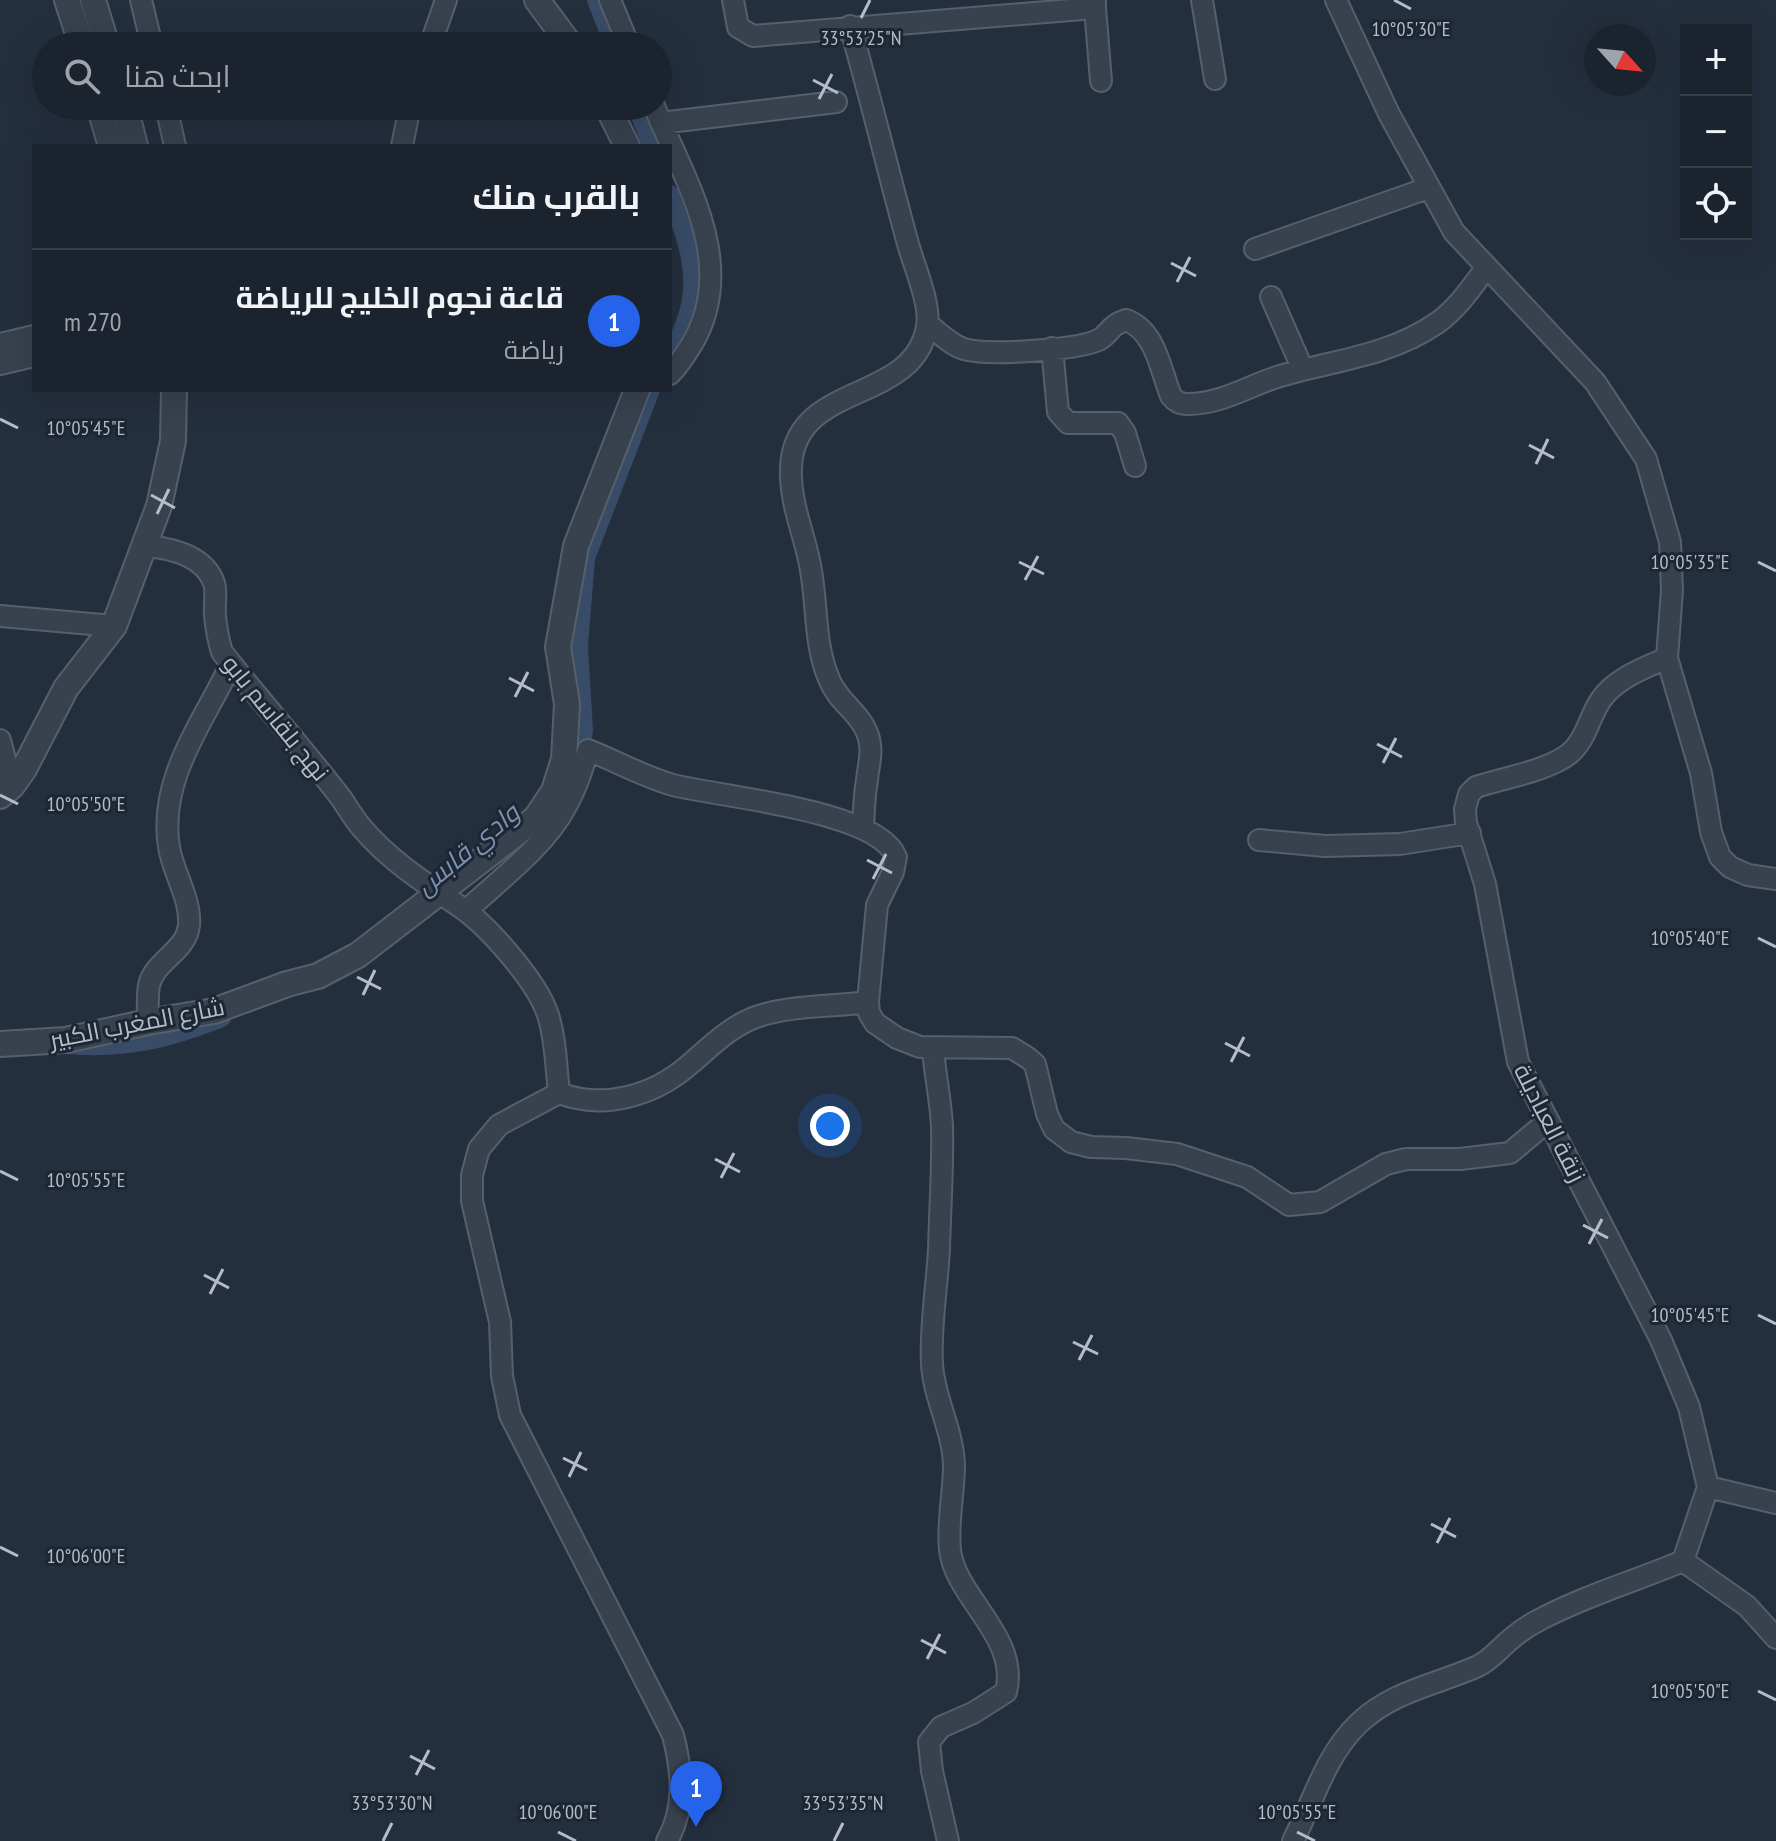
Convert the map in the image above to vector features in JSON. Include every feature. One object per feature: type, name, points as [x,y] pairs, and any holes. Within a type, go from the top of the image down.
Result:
[{"type":"street","points":[[67,0],[77,32]]},
{"type":"street","points":[[93,0],[103,32]]},
{"type":"street","points":[[141,0],[149,32]]},
{"type":"street","points":[[435,32],[446,0]]},
{"type":"street","points":[[537,0],[561,32]]},
{"type":"street","points":[[610,0],[623,32]]},
{"type":"street","points":[[733,0],[738,27],[753,36],[1095,4],[1101,81]]},
{"type":"street","points":[[1202,0],[1215,79]]},
{"type":"street","points":[[1336,0],[1389,114],[1454,232],[1595,382],[1646,459],[1670,542],[1672,590],[1667,658],[1701,773],[1711,832],[1720,857],[1730,867],[1748,875],[1776,879]]},
{"type":"street","points":[[850,26],[880,128],[928,324],[921,345],[910,363],[890,377],[814,416],[797,437],[792,456],[794,502],[809,560],[821,657],[830,683],[841,700],[866,725],[870,743],[863,828]]},
{"type":"street","points":[[672,114],[836,102]]},
{"type":"street","points":[[103,120],[110,144]]},
{"type":"street","points":[[128,120],[134,144]]},
{"type":"street","points":[[169,120],[175,144]]},
{"type":"street","points":[[402,144],[407,120]]},
{"type":"street","points":[[614,120],[626,144]]},
{"type":"street","points":[[660,120],[670,144]]},
{"type":"street","points":[[672,148],[703,221],[711,254],[709,306],[700,330],[672,371]]},
{"type":"street","points":[[1255,249],[1428,188]]},
{"type":"street","points":[[928,324],[965,350],[986,351],[1052,348],[1095,342],[1104,337],[1114,324],[1126,320],[1133,323],[1155,348],[1171,396],[1176,402],[1186,404],[1220,399],[1277,377],[1382,351],[1439,322],[1486,268]]},
{"type":"street","points":[[1271,297],[1303,370]]},
{"type":"street","points":[[0,344],[32,336]]},
{"type":"street","points":[[1052,348],[1058,412],[1068,423],[1118,423],[1125,433],[1135,466]]},
{"type":"street","points":[[0,364],[32,356]]},
{"type":"street","points":[[6,791],[30,758],[66,688],[114,626],[159,506],[173,441],[174,392]]},
{"type":"street","name":"شارع المغرب الكبير","points":[[0,1044],[66,1040],[214,1011],[318,976],[358,955],[536,818],[554,791],[564,759],[567,731],[564,680],[558,647],[567,588],[587,514],[633,402]]},
{"type":"street","name":"نهج بلقاسم بابو","points":[[145,546],[166,548],[189,557],[209,574],[215,585],[217,636],[222,652],[231,664],[362,828],[437,893],[466,911],[505,950],[533,986],[548,1012],[555,1040],[559,1093]]},
{"type":"street","points":[[0,616],[114,626]]},
{"type":"street","name":"زنقة العباديلة","points":[[1667,658],[1630,676],[1607,692],[1580,743],[1568,755],[1553,763],[1476,787],[1469,794],[1465,809],[1485,884],[1518,1062],[1661,1340],[1689,1407],[1708,1487]]},
{"type":"street","points":[[148,1022],[149,984],[187,937],[190,921],[169,850],[168,797],[178,770],[231,664]]},
{"type":"street","points":[[0,740],[6,791]]},
{"type":"street","points":[[466,911],[513,868],[564,810],[578,782],[588,750],[673,785],[818,814],[863,828],[886,842],[896,857],[893,872],[877,905],[868,1002],[869,1013],[875,1023],[897,1038],[933,1049],[1012,1048],[1035,1064],[1050,1121],[1054,1129],[1071,1142],[1091,1147],[1177,1154],[1247,1177],[1289,1205],[1320,1202],[1386,1164],[1406,1159],[1460,1159],[1510,1153],[1548,1121]]},
{"type":"street","points":[[1259,840],[1325,846],[1400,844],[1470,833]]},
{"type":"street","points":[[667,1841],[679,1807],[682,1770],[673,1735],[510,1415],[502,1376],[500,1322],[479,1239],[472,1201],[472,1175],[479,1149],[499,1125],[559,1093],[579,1100],[635,1096],[661,1086],[708,1047],[757,1017],[781,1011],[868,1002]]},
{"type":"street","points":[[933,1049],[942,1124],[942,1159],[932,1368],[954,1460],[950,1556],[958,1576],[999,1644],[1009,1666],[1010,1677],[1006,1692],[973,1713],[941,1727],[929,1742],[932,1771],[948,1841]]},
{"type":"street","points":[[1293,1841],[1321,1777],[1341,1745],[1372,1711],[1416,1687],[1485,1662],[1510,1639],[1539,1620],[1603,1589],[1645,1577],[1683,1561],[1708,1487],[1776,1503]]},
{"type":"street","points":[[1683,1561],[1747,1606],[1776,1638]]},
{"type":"waterway","name":"وادي قابس","points":[[596,0],[609,32]]},
{"type":"waterway","name":"وادي قابس","points":[[642,120],[651,144]]},
{"type":"waterway","name":"وادي قابس","points":[[672,200],[685,238],[692,275],[688,312],[672,351]]},
{"type":"waterway","name":"وادي قابس","points":[[577,766],[584,731],[579,646],[586,558],[650,392]]},
{"type":"waterway","name":"وادي قابس","points":[[68,1045],[109,1046],[147,1041],[222,1018]]},
{"type":"place","name":"قاعة نجوم الخليج للرياضة","points":[[696,1827]]}]
